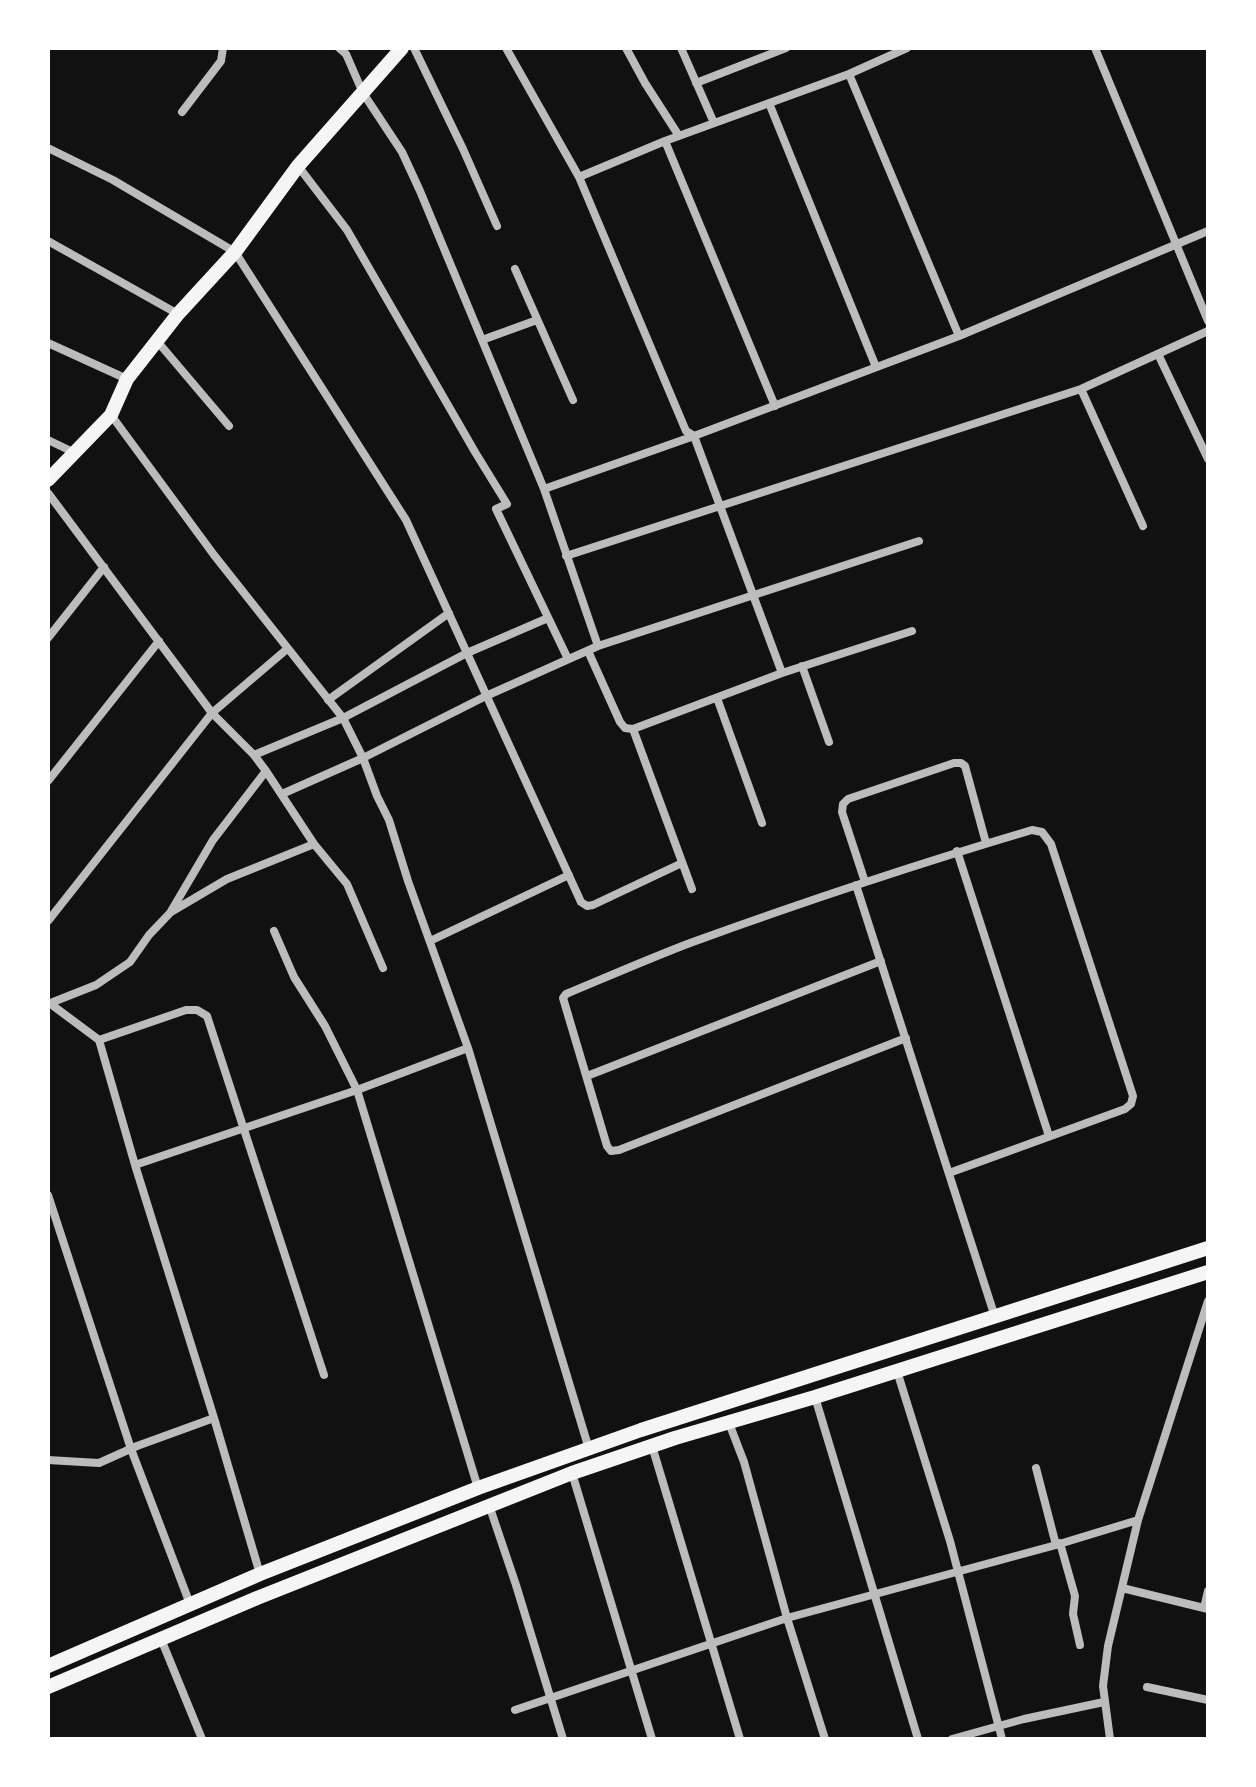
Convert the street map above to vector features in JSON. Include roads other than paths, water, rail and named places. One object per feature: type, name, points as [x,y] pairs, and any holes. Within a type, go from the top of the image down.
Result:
[{"type":"main road","points":[[48,480],[111,415],[127,379],[178,314],[235,252],[298,166],[404,49]]},
{"type":"main road","points":[[48,1666],[260,1574],[478,1488],[727,1402],[1208,1248]]},
{"type":"main road","points":[[48,1687],[257,1598],[572,1473],[1208,1272]]},
{"type":"street","points":[[182,112],[221,61],[223,48]]},
{"type":"street","points":[[339,48],[346,54],[363,93],[402,152],[420,191],[544,489],[598,646]]},
{"type":"street","points":[[506,48],[579,177],[686,431],[694,436],[782,673]]},
{"type":"street","points":[[626,48],[679,136]]},
{"type":"street","points":[[681,48],[714,123]]},
{"type":"street","points":[[696,83],[786,48]]},
{"type":"street","points":[[579,177],[665,141],[849,74],[907,48]]},
{"type":"street","points":[[1095,48],[1208,321]]},
{"type":"street","points":[[404,49],[463,149],[497,226]]},
{"type":"street","points":[[849,74],[959,336]]},
{"type":"street","points":[[769,103],[876,367]]},
{"type":"street","points":[[665,141],[775,406]]},
{"type":"street","points":[[48,148],[113,180],[235,252],[406,520],[581,902],[587,906],[593,905],[682,863]]},
{"type":"street","points":[[298,166],[347,230],[507,504],[496,509],[568,659]]},
{"type":"street","points":[[544,489],[959,336],[1208,231]]},
{"type":"street","points":[[48,241],[178,314]]},
{"type":"street","points":[[515,269],[573,400]]},
{"type":"street","points":[[482,340],[537,320]]},
{"type":"street","points":[[566,556],[1081,389],[1208,331]]},
{"type":"street","points":[[157,341],[229,426]]},
{"type":"street","points":[[48,343],[127,379]]},
{"type":"street","points":[[1158,354],[1208,459]]},
{"type":"street","points":[[1081,389],[1143,526]]},
{"type":"street","points":[[111,415],[214,555],[343,718],[363,758],[389,820],[468,1048],[589,1449]]},
{"type":"street","points":[[48,440],[73,452]]},
{"type":"street","points":[[48,493],[212,713],[254,755],[314,844],[347,884],[383,968]]},
{"type":"street","points":[[282,794],[598,646],[919,541]]},
{"type":"street","points":[[48,638],[104,567]]},
{"type":"street","points":[[328,700],[449,613]]},
{"type":"street","points":[[254,755],[343,718],[467,653],[548,618]]},
{"type":"street","points":[[588,651],[620,722],[625,728],[633,729],[782,673],[912,631]]},
{"type":"street","points":[[48,781],[159,641]]},
{"type":"street","points":[[48,921],[212,713],[287,649]]},
{"type":"street","points":[[802,666],[829,742]]},
{"type":"street","points":[[717,698],[762,823]]},
{"type":"street","points":[[633,729],[692,889]]},
{"type":"street","points":[[986,843],[965,766],[961,763],[848,799],[843,804],[842,812],[881,961],[995,1318]]},
{"type":"street","points":[[48,1003],[96,985],[130,962],[170,913],[213,840],[266,771]]},
{"type":"street","points":[[906,1038],[611,1151],[563,998],[566,994],[688,944],[861,883],[957,851],[1032,830],[1042,832],[1051,844],[1133,1096],[1131,1104],[1125,1109],[949,1173]]},
{"type":"street","points":[[170,913],[227,879],[314,844]]},
{"type":"street","points":[[957,851],[1049,1136]]},
{"type":"street","points":[[430,941],[569,875]]},
{"type":"street","points":[[274,931],[294,977],[325,1026],[357,1090],[478,1488]]},
{"type":"street","points":[[587,1076],[881,961]]},
{"type":"street","points":[[48,1003],[99,1040],[260,1574]]},
{"type":"street","points":[[99,1040],[186,1010],[197,1010],[207,1016],[324,1375]]},
{"type":"street","points":[[135,1165],[357,1090],[468,1048]]},
{"type":"street","points":[[48,1195],[131,1449],[190,1604]]},
{"type":"street","points":[[1110,1739],[1103,1686],[1108,1646],[1138,1520],[1208,1301]]},
{"type":"street","points":[[897,1370],[957,1571],[1002,1739]]},
{"type":"street","points":[[815,1397],[918,1739]]},
{"type":"street","points":[[48,1460],[99,1463],[214,1418]]},
{"type":"street","points":[[729,1423],[744,1462],[787,1618],[825,1739]]},
{"type":"street","points":[[652,1446],[740,1739]]},
{"type":"street","points":[[1036,1468],[1075,1596],[1073,1614],[1080,1645]]},
{"type":"street","points":[[572,1473],[652,1739]]},
{"type":"street","points":[[489,1505],[563,1739]]},
{"type":"street","points":[[515,1710],[787,1618],[1138,1520]]},
{"type":"street","points":[[1122,1588],[1206,1608],[1208,1591]]},
{"type":"street","points":[[161,1639],[202,1739]]},
{"type":"street","points":[[1147,1687],[1208,1700]]},
{"type":"street","points":[[952,1739],[1104,1702]]}]
